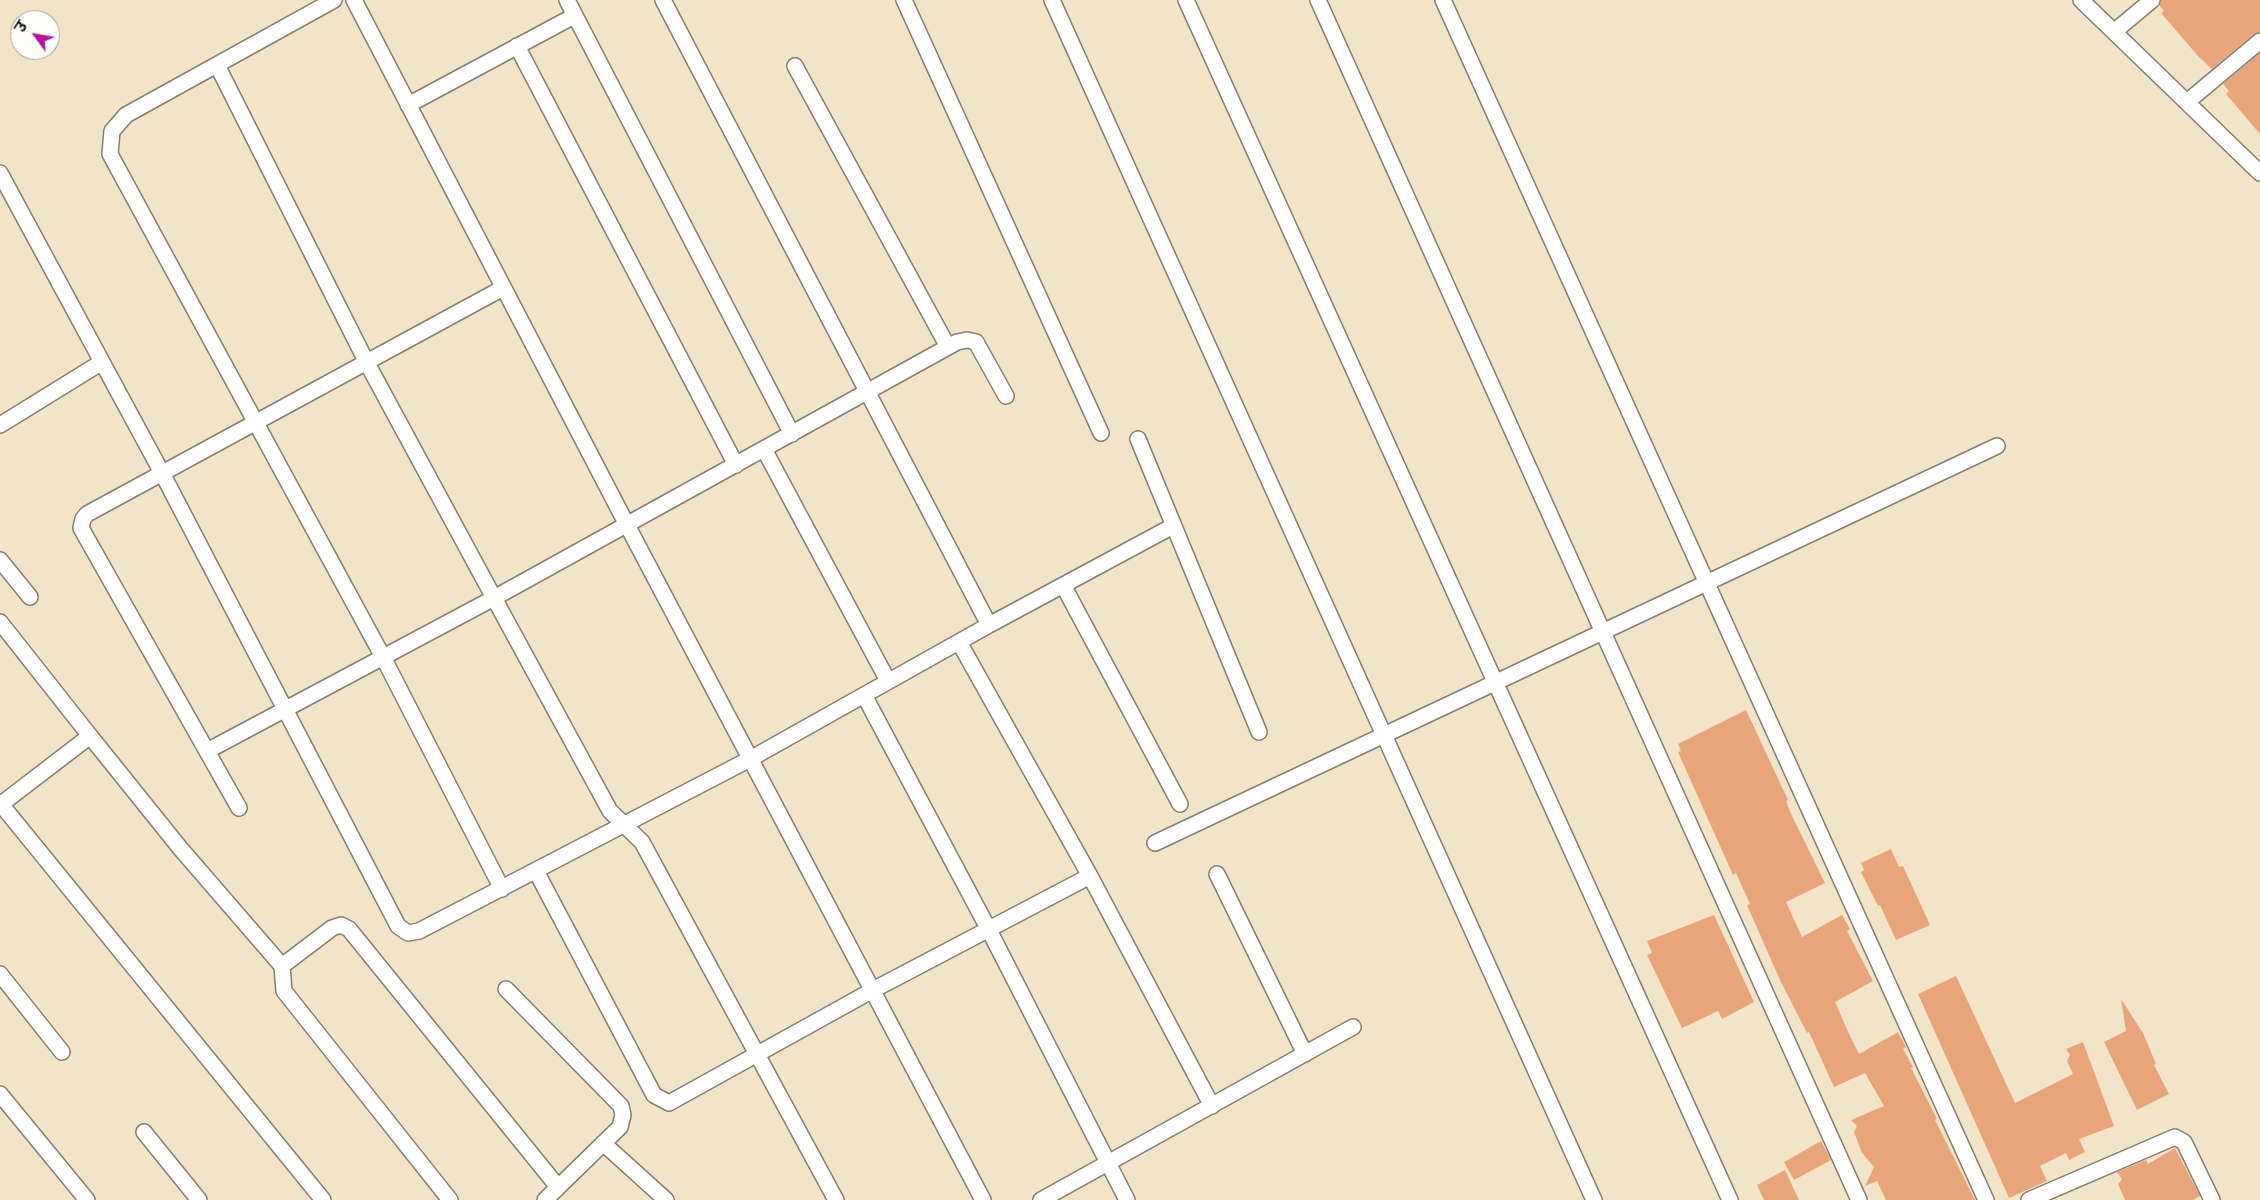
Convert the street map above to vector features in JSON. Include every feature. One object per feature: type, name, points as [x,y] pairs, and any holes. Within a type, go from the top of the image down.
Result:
[{"type":"street","points":[[334,0],[126,115],[112,131],[110,154],[383,657],[502,889]]},
{"type":"street","points":[[354,0],[627,525],[983,1200]]},
{"type":"street","points":[[566,0],[792,434]]},
{"type":"street","points":[[663,0],[989,625]]},
{"type":"street","points":[[904,0],[1101,433]]},
{"type":"street","points":[[1052,0],[1594,1200]]},
{"type":"street","points":[[1186,0],[1730,1200]]},
{"type":"street","points":[[1318,0],[1859,1200]]},
{"type":"street","points":[[1443,0],[1986,1200]]},
{"type":"street","points":[[2081,0],[2260,173]]},
{"type":"street","points":[[2115,31],[2152,0]]},
{"type":"street","points":[[408,105],[574,16]]},
{"type":"street","points":[[2187,102],[2260,41]]},
{"type":"street","points":[[517,46],[736,465]]},
{"type":"street","points":[[217,65],[367,363],[610,811],[642,842],[836,1200]]},
{"type":"street","points":[[795,66],[948,348]]},
{"type":"street","points":[[0,173],[162,473],[398,926],[408,933],[419,931],[502,889],[750,759],[958,642],[1173,526]]},
{"type":"street","points":[[239,808],[81,528],[82,519],[87,514],[503,288]]},
{"type":"street","points":[[207,751],[494,598],[948,348],[967,340],[976,342],[1006,396]]},
{"type":"street","points":[[0,425],[102,362]]},
{"type":"street","points":[[1138,438],[1259,732]]},
{"type":"street","points":[[1155,843],[1997,446]]},
{"type":"street","points":[[764,449],[888,681]]},
{"type":"street","points":[[0,560],[30,596]]},
{"type":"street","points":[[1063,585],[1180,804]]},
{"type":"street","points":[[0,622],[180,848],[282,966],[284,991],[450,1200]]},
{"type":"street","points":[[958,642],[1090,876],[1212,1106]]},
{"type":"street","points":[[864,695],[989,930],[1127,1200]]},
{"type":"street","points":[[90,736],[0,804],[323,1200]]},
{"type":"street","points":[[536,871],[654,1096],[662,1101],[669,1102],[872,990],[1090,876]]},
{"type":"street","points":[[1217,874],[1305,1054]]},
{"type":"street","points":[[282,966],[332,928],[341,925],[349,929],[553,1195],[620,1127],[623,1116],[621,1106],[506,989]]},
{"type":"street","points":[[0,974],[62,1052]]},
{"type":"street","points":[[1042,1200],[1353,1027]]},
{"type":"street","points":[[0,1094],[87,1200]]},
{"type":"street","points":[[144,1132],[199,1200]]},
{"type":"street","points":[[2029,1200],[2175,1137],[2184,1142],[2212,1200]]},
{"type":"street","points":[[603,1143],[666,1200]]},
{"type":"building","points":[[2161,0],[2260,0],[2260,32],[2254,34],[2212,69],[2198,56],[2161,13],[2164,11],[2159,5]]},
{"type":"building","points":[[2260,53],[2260,134],[2226,94],[2229,91],[2223,84]]},
{"type":"building","points":[[1746,710],[1788,800],[1786,801],[1792,816],[1825,883],[1786,902],[1802,937],[1842,915],[1850,929],[1847,931],[1873,981],[1835,1002],[1850,1036],[1859,1054],[1898,1032],[1906,1047],[1903,1049],[1913,1067],[1911,1068],[1975,1200],[1886,1200],[1877,1181],[1865,1186],[1874,1167],[1862,1153],[1854,1132],[1857,1126],[1851,1120],[1884,1106],[1865,1073],[1834,1087],[1809,1032],[1807,1033],[1780,980],[1747,905],[1750,904],[1736,873],[1733,875],[1678,752],[1681,751],[1678,744]]},
{"type":"building","points":[[1891,849],[1899,867],[1903,866],[1930,925],[1896,940],[1880,905],[1878,906],[1861,872],[1864,870],[1861,863]]},
{"type":"building","points":[[1714,915],[1754,1002],[1722,1019],[1718,1011],[1682,1028],[1647,955],[1652,953],[1647,941]]},
{"type":"building","points":[[1956,976],[2015,1103],[2073,1074],[2067,1061],[2070,1055],[2066,1049],[2083,1042],[2114,1126],[2079,1139],[2085,1152],[2069,1160],[2066,1153],[2040,1166],[2047,1181],[2009,1198],[1918,994]]},
{"type":"building","points":[[2121,999],[2143,1033],[2156,1064],[2154,1065],[2169,1094],[2137,1110],[2104,1042],[2126,1031]]},
{"type":"building","points":[[1821,1141],[1831,1160],[1794,1180],[1784,1162]]},
{"type":"building","points":[[2175,1148],[2200,1196],[2193,1200],[2125,1200],[2118,1184],[2122,1179],[2117,1172],[2146,1160],[2148,1164]]},
{"type":"building","points":[[1785,1170],[1799,1200],[1764,1200],[1757,1185]]}]
